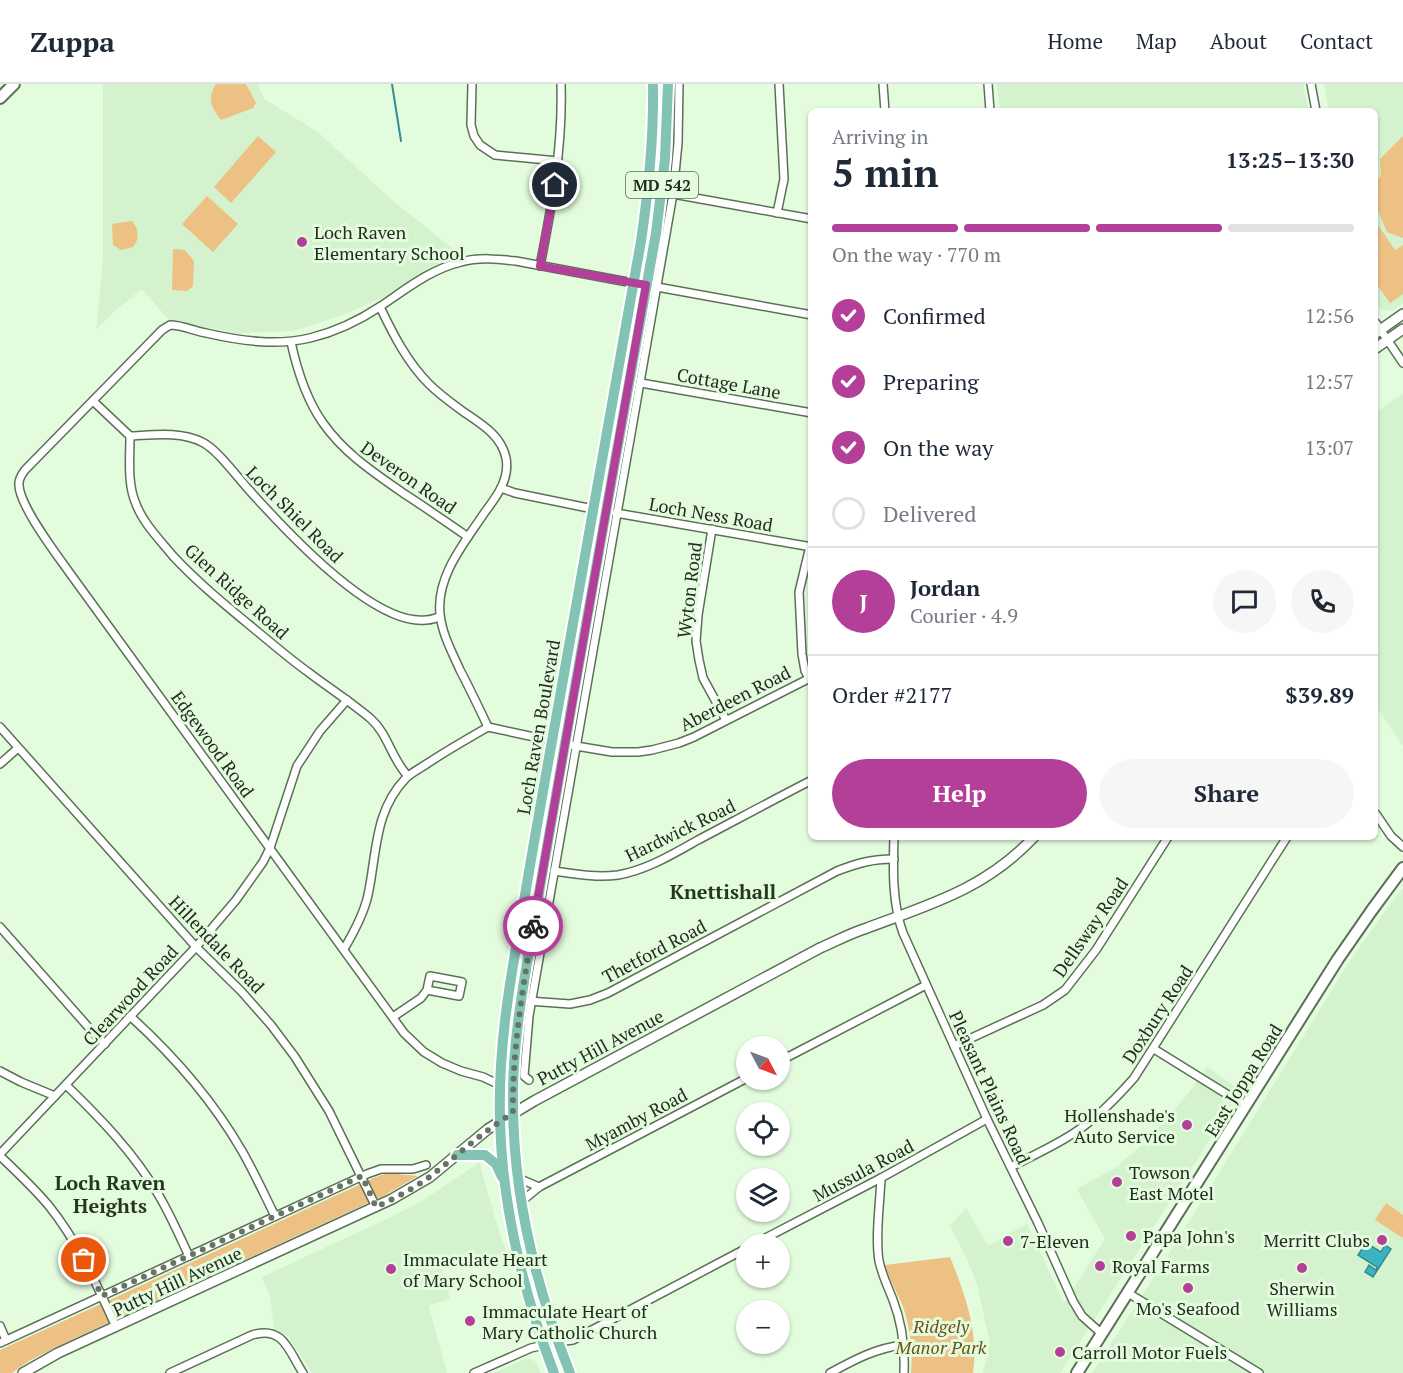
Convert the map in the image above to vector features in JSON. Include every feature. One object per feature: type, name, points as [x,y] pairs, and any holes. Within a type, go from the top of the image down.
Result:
[{"type":"main road","points":[[0,98],[14,84]]},
{"type":"main road","name":"Loch Raven Boulevard","points":[[554,1373],[530,1303],[518,1256],[505,1184],[500,1121],[502,1036],[649,187],[652,146],[652,84]]},
{"type":"main road","name":"Loch Raven Boulevard","points":[[570,1373],[537,1276],[518,1178],[513,1113],[515,1053],[526,1001],[542,869],[570,745],[652,286],[667,135],[668,84]]},
{"type":"main road","points":[[633,283],[652,286]]},
{"type":"main road","points":[[593,509],[612,512]]},
{"type":"main road","name":"East Joppa Road","points":[[1077,1373],[1351,940],[1403,868]]},
{"type":"main road","points":[[457,1155],[481,1154],[489,1157],[496,1164],[505,1184]]},
{"type":"main road","points":[[544,1345],[558,1342]]},
{"type":"street","points":[[472,84],[471,125],[480,145],[495,155],[558,161]]},
{"type":"street","points":[[540,266],[558,161],[561,84]]},
{"type":"street","name":"Loch Raven Boulevard","points":[[612,512],[640,383],[652,286],[673,194],[678,143],[679,84]]},
{"type":"street","points":[[777,213],[784,179],[779,84]]},
{"type":"street","points":[[883,84],[885,108]]},
{"type":"street","points":[[988,84],[990,108]]},
{"type":"street","points":[[1311,84],[1315,108]]},
{"type":"street","points":[[673,194],[808,218]]},
{"type":"street","points":[[291,342],[336,331],[380,307],[430,275],[461,262],[477,259],[497,259],[633,283]]},
{"type":"street","points":[[652,286],[808,314]]},
{"type":"street","points":[[344,950],[360,921],[368,896],[380,825],[398,788],[408,776],[488,727],[449,645],[440,617],[440,599],[454,559],[501,488],[507,469],[500,443],[489,430],[428,383],[407,358],[380,307]]},
{"type":"street","points":[[1378,327],[1403,314]]},
{"type":"street","name":"Edgewood Road","points":[[291,342],[270,343],[238,339],[170,325],[162,330],[25,470],[19,484],[23,499],[39,528],[69,572],[393,1017],[416,1045],[433,1059],[500,1085]]},
{"type":"street","points":[[1378,346],[1403,328]]},
{"type":"street","points":[[1378,329],[1403,363]]},
{"type":"street","name":"Deveron Road","points":[[291,342],[297,369],[314,408],[322,423],[346,450],[369,469],[468,537]]},
{"type":"street","name":"Cottage Lane","points":[[640,383],[808,411]]},
{"type":"street","points":[[93,401],[130,436]]},
{"type":"street","name":"Loch Shiel Road","points":[[130,436],[178,435],[203,443],[218,455],[258,501],[318,561],[347,585],[381,607],[400,615],[420,620],[440,617]]},
{"type":"street","name":"Glen Ridge Road","points":[[130,436],[131,488],[135,503],[164,545],[219,600],[306,671],[373,721],[402,770],[408,776]]},
{"type":"street","points":[[501,488],[593,509]]},
{"type":"street","name":"Loch Ness Road","points":[[612,512],[808,545]]},
{"type":"street","name":"Wyton Road","points":[[712,529],[696,641],[703,678],[726,720]]},
{"type":"street","points":[[808,558],[799,592],[801,654],[808,675]]},
{"type":"street","name":"Aberdeen Road","points":[[488,727],[570,745],[618,752],[652,750],[686,740],[808,678]]},
{"type":"street","name":"Clearwood Road","points":[[0,1155],[196,947],[236,900],[270,848],[297,766],[320,731],[347,700]]},
{"type":"street","name":"Hillendale Road","points":[[0,727],[196,947],[258,1009],[296,1057],[329,1111],[376,1207]]},
{"type":"street","name":"Loch Raven Boulevard","points":[[528,1080],[524,1076],[526,1001],[554,871],[570,745]]},
{"type":"street","points":[[0,764],[18,748]]},
{"type":"street","name":"Hardwick Road","points":[[554,871],[615,876],[640,869],[808,782]]},
{"type":"street","points":[[1378,817],[1391,836],[1403,848]]},
{"type":"street","name":"Pleasant Plains Road","points":[[894,840],[895,890],[898,917],[903,933],[987,1119],[1078,1310],[1101,1334]]},
{"type":"street","name":"Putty Hill Avenue","points":[[23,1373],[58,1353],[376,1207],[419,1184],[513,1113],[820,948],[970,887],[998,868],[1031,840]]},
{"type":"street","name":"Dellsway Road","points":[[954,1046],[1043,1005],[1065,990],[1096,950],[1166,840]]},
{"type":"street","name":"Doxbury Road","points":[[1011,1167],[1056,1144],[1084,1126],[1134,1078],[1285,840]]},
{"type":"street","name":"Thetford Road","points":[[526,1001],[570,1004],[590,1000],[608,993],[837,871],[856,863],[894,859]]},
{"type":"street","points":[[0,927],[105,1044]]},
{"type":"street","points":[[393,1017],[421,998],[427,990],[430,976],[462,982],[459,996],[427,990]]},
{"type":"street","points":[[790,1056],[926,985]]},
{"type":"street","points":[[130,1016],[179,1064],[212,1105],[242,1150],[275,1216]]},
{"type":"street","points":[[1154,1049],[1246,1106]]},
{"type":"street","points":[[0,1071],[55,1096]]},
{"type":"street","points":[[483,1077],[501,1072]]},
{"type":"street","points":[[66,1084],[109,1129],[145,1174],[169,1214],[189,1256]]},
{"type":"street","name":"Myamby Road","points":[[522,1201],[539,1187],[736,1084]]},
{"type":"street","name":"Mussula Road","points":[[773,1234],[987,1119]]},
{"type":"street","points":[[0,1155],[34,1188],[61,1222],[84,1260],[116,1327]]},
{"type":"street","points":[[0,1326],[3,1342],[362,1176],[381,1169],[413,1169],[426,1165]]},
{"type":"street","points":[[518,1178],[539,1187]]},
{"type":"street","points":[[881,1178],[877,1246],[882,1274],[899,1318],[904,1373]]},
{"type":"street","points":[[558,1342],[573,1340],[736,1254]]},
{"type":"street","points":[[1128,1293],[1259,1373]]},
{"type":"street","points":[[170,1373],[259,1333],[269,1333],[285,1342],[303,1373]]},
{"type":"street","points":[[474,1373],[531,1348],[544,1345]]},
{"type":"street","points":[[830,1373],[872,1352],[903,1345]]},
{"type":"shaded area","points":[[103,84],[258,84],[264,99],[318,132],[393,201],[456,251],[407,287],[340,316],[293,331],[237,333],[169,320],[142,289],[96,330],[103,260]]},
{"type":"shaded area","points":[[997,84],[1303,84],[1308,108],[1000,108]]},
{"type":"shaded area","points":[[1324,84],[1403,84],[1403,303],[1392,311],[1380,309],[1378,305],[1378,108],[1328,108]]},
{"type":"shaded area","points":[[1403,394],[1403,746],[1378,709],[1378,411]]},
{"type":"shaded area","points":[[1403,889],[1403,1373],[1092,1373],[1167,1257],[1351,959]]},
{"type":"shaded area","points":[[1207,1067],[1241,1091],[1060,1373],[983,1373],[990,1343],[977,1284],[950,1226],[966,1208],[988,1246],[1027,1224],[1064,1303],[1105,1239],[1077,1189],[1115,1168],[1137,1149],[1187,1095]]},
{"type":"shaded area","points":[[480,1162],[507,1254],[442,1270],[450,1299],[429,1307],[447,1373],[312,1373],[288,1336],[274,1329],[270,1296],[262,1277],[395,1215],[425,1199]]},
{"type":"shaded area","points":[[528,1358],[535,1361],[541,1373],[493,1373]]},
{"type":"green space","points":[[216,84],[246,84],[256,103],[253,108],[221,120],[211,103]]},
{"type":"green space","points":[[258,136],[276,152],[231,203],[214,187]]},
{"type":"green space","points":[[1403,136],[1403,238],[1387,232],[1378,211],[1380,159]]},
{"type":"green space","points":[[207,196],[238,224],[213,252],[182,224]]},
{"type":"green space","points":[[132,221],[137,231],[137,240],[133,247],[121,250],[113,245],[112,224]]},
{"type":"green space","points":[[1378,225],[1395,250],[1403,245],[1403,294],[1390,303],[1378,286]]},
{"type":"green space","points":[[173,249],[185,250],[194,261],[193,286],[187,291],[172,290]]},
{"type":"green space","points":[[388,1173],[418,1176],[385,1195],[58,1346],[12,1373],[0,1373],[0,1350]]},
{"type":"green space","points":[[1386,1203],[1403,1215],[1403,1238],[1375,1220]]},
{"type":"green space","name":"Ridgely Manor Park","points":[[950,1257],[961,1285],[972,1328],[973,1373],[911,1373],[911,1347],[907,1320],[885,1265]]},
{"type":"water","points":[[1366,1243],[1381,1252],[1385,1245],[1391,1249],[1373,1277],[1365,1272],[1369,1265],[1376,1270],[1377,1267],[1358,1255]]},
{"type":"waterway","points":[[392,84],[401,141]]},
{"type":"way so far","points":[[84,1260],[102,1296],[362,1176],[376,1207],[430,1177],[488,1129],[513,1113],[517,1027],[533,926]]},
{"type":"place","name":"Loch Raven Elementary School","points":[[302,242]]},
{"type":"place","name":"Hollenshade's Auto Service","points":[[1187,1125]]},
{"type":"place","name":"Towson East Motel","points":[[1117,1182]]},
{"type":"place","name":"Papa John's","points":[[1131,1236]]},
{"type":"place","name":"Merritt Clubs","points":[[1382,1240]]},
{"type":"place","name":"7-Eleven","points":[[1008,1241]]},
{"type":"place","name":"Royal Farms","points":[[1100,1266]]},
{"type":"place","name":"Sherwin Williams","points":[[1302,1268]]},
{"type":"place","name":"Immaculate Heart of Mary School","points":[[391,1269]]},
{"type":"place","name":"Mo's Seafood","points":[[1188,1288]]},
{"type":"place","name":"Immaculate Heart of Mary Catholic Church","points":[[470,1321]]},
{"type":"place","name":"Carroll Motor Fuels","points":[[1060,1352]]},
{"type":"district","name":"Knettishall","points":[[723,891]]},
{"type":"district","name":"Loch Raven Heights","points":[[110,1194]]},
{"type":"route","points":[[533,926],[646,285],[540,266],[555,185]]}]
